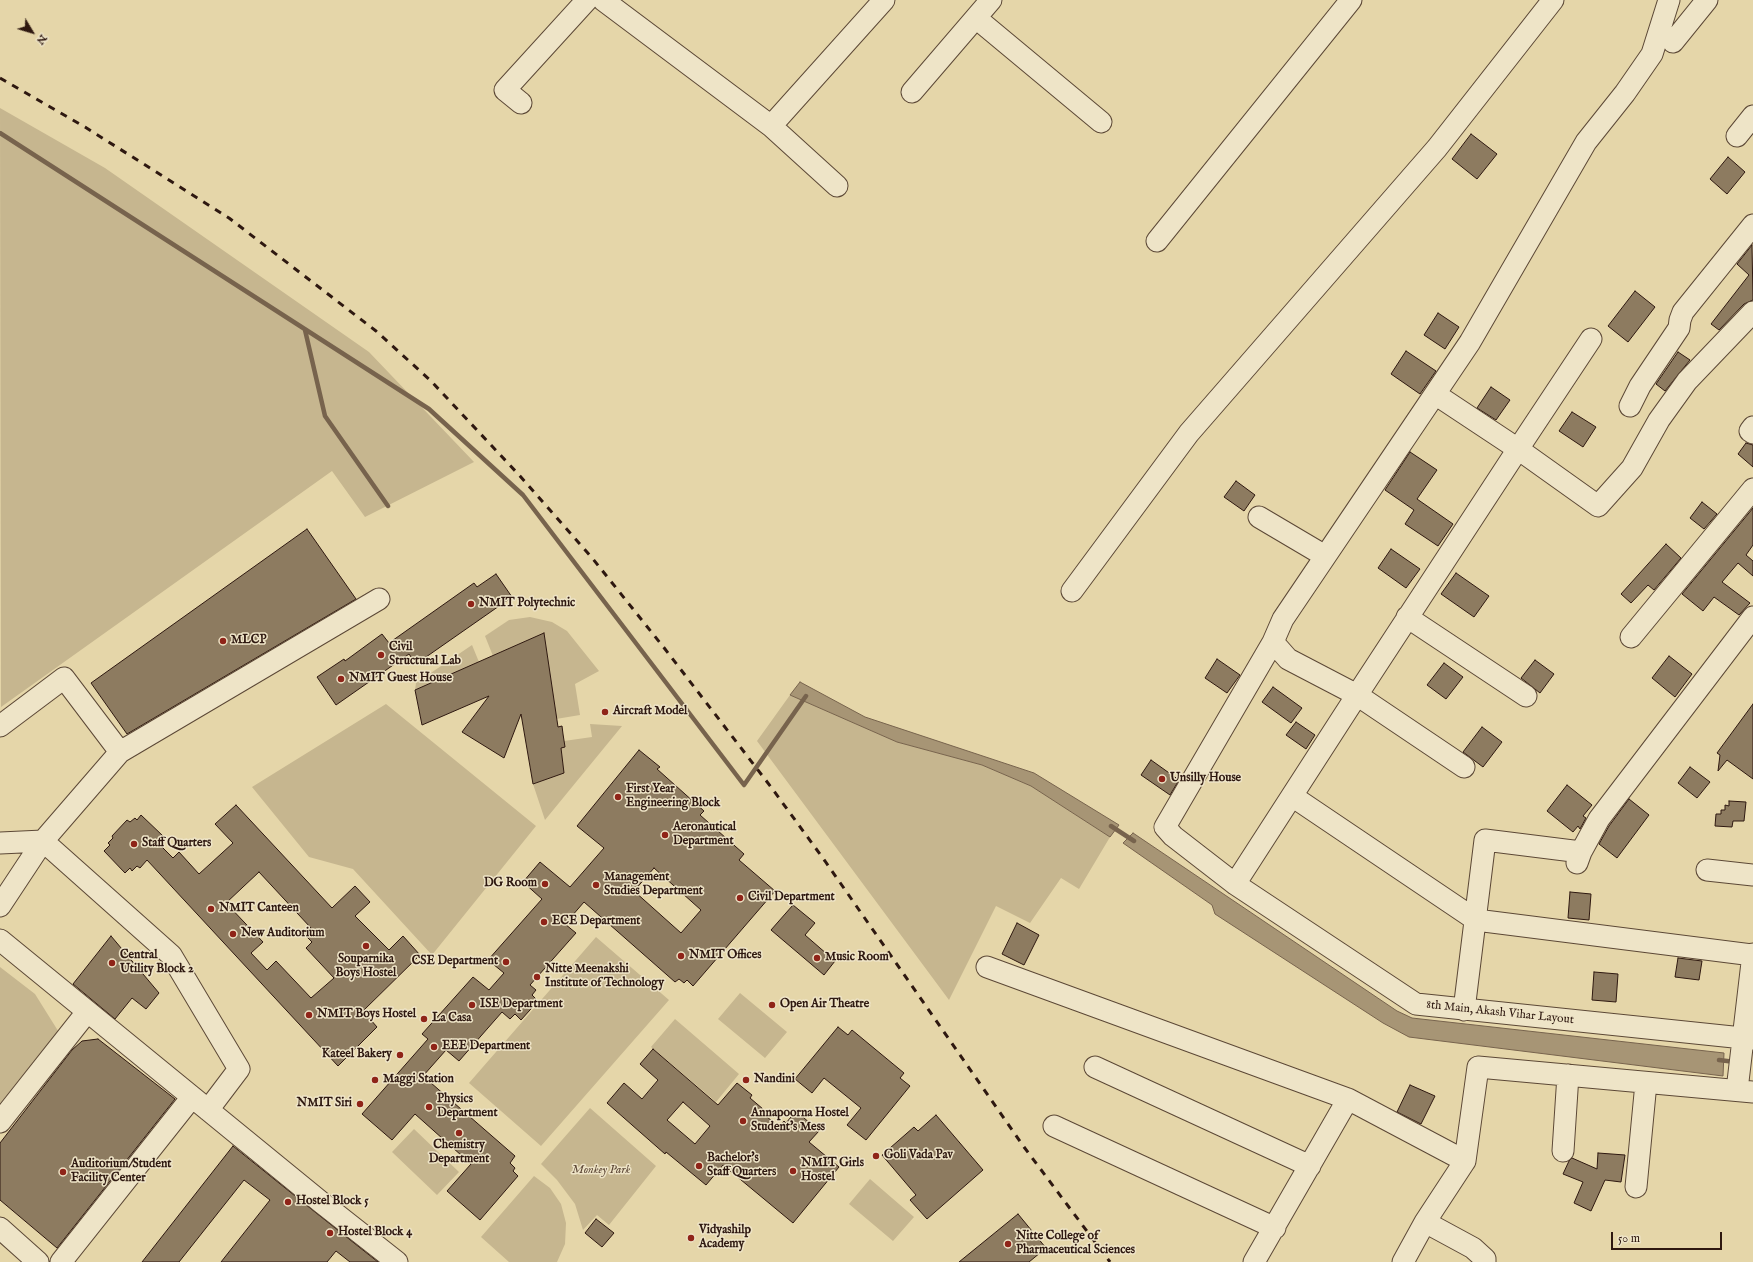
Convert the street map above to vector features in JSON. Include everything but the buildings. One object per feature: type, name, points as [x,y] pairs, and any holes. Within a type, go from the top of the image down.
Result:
[{"type":"street","points":[[520,102],[505,90],[587,0]]},
{"type":"street","points":[[603,0],[772,126],[837,186]]},
{"type":"street","points":[[772,126],[884,0]]},
{"type":"street","points":[[912,92],[991,0]]},
{"type":"street","points":[[1157,241],[1351,0]]},
{"type":"street","points":[[1072,591],[1189,433],[1437,148],[1553,0]]},
{"type":"street","points":[[1464,768],[1357,695],[1288,659],[1273,642],[1283,619],[1470,342],[1553,196],[1586,142],[1625,93],[1652,54],[1669,0]]},
{"type":"street","points":[[1673,42],[1707,0]]},
{"type":"street","points":[[976,18],[1101,122]]},
{"type":"street","points":[[1738,136],[1753,116]]},
{"type":"street","points":[[1630,406],[1640,386],[1680,328],[1680,320],[1683,312],[1753,225]]},
{"type":"street","points":[[1435,394],[1518,449],[1598,506],[1632,468],[1659,420],[1687,382],[1753,312]]},
{"type":"street","points":[[1235,884],[1357,695],[1591,339]]},
{"type":"street","points":[[1753,427],[1750,431],[1753,433]]},
{"type":"street","points":[[1631,637],[1753,489]]},
{"type":"street","points":[[1259,517],[1325,556]]},
{"type":"street","points":[[0,906],[43,841],[120,752],[379,599]]},
{"type":"street","points":[[1408,617],[1526,696]]},
{"type":"street","points":[[1464,1010],[1485,840],[1579,858],[1599,819],[1753,617]]},
{"type":"street","name":"8th Main, Akash Vihar Layout","points":[[1273,642],[1166,827],[1173,836],[1235,884],[1416,1004],[1748,1038]]},
{"type":"street","points":[[0,726],[64,678],[120,752]]},
{"type":"street","points":[[1292,796],[1476,920],[1753,954],[1745,1091],[1478,1067],[1465,1161],[1426,1222],[1403,1262]]},
{"type":"street","points":[[0,843],[43,841],[171,955],[239,1069],[208,1110]]},
{"type":"street","points":[[1707,870],[1753,875]]},
{"type":"street","points":[[0,940],[397,1262]]},
{"type":"street","points":[[987,967],[1348,1099],[1465,1161]]},
{"type":"street","points":[[0,1122],[87,1012]]},
{"type":"street","points":[[1095,1067],[1310,1166]]},
{"type":"street","points":[[1563,1151],[1568,1075]]},
{"type":"street","points":[[1636,1187],[1646,1083]]},
{"type":"street","points":[[61,1262],[192,1097]]},
{"type":"street","points":[[1254,1262],[1275,1228],[1348,1099]]},
{"type":"street","points":[[1054,1126],[1275,1228]]},
{"type":"street","points":[[1426,1222],[1473,1248],[1485,1259],[1485,1262]]},
{"type":"street","points":[[0,1228],[38,1262]]},
{"type":"green space","points":[[0,108],[105,168],[369,352],[474,462],[365,517],[332,471],[1,707]]},
{"type":"green space","points":[[530,617],[552,622],[567,631],[599,671],[575,684],[580,715],[556,719],[544,633],[493,656],[485,636],[509,620]]},
{"type":"green space","points":[[472,645],[479,662],[415,690],[416,683]]},
{"type":"green space","points":[[790,695],[897,742],[982,765],[1031,786],[1110,837],[1079,889],[1061,878],[1030,923],[996,906],[949,1000],[757,741]]},
{"type":"green space","points":[[386,704],[536,826],[432,955],[353,869],[309,857],[252,787]]},
{"type":"green space","points":[[590,724],[622,726],[545,820],[533,784],[564,773],[561,748],[565,747],[564,741],[592,737]]},
{"type":"green space","points":[[596,937],[669,1000],[541,1146],[469,1083]]},
{"type":"green space","points":[[0,967],[35,994],[60,1034],[0,1111]]},
{"type":"green space","points":[[740,993],[787,1032],[765,1058],[718,1019]]},
{"type":"green space","points":[[675,1019],[739,1074],[716,1102],[651,1047]]},
{"type":"green space","name":"Monkey Park","points":[[590,1108],[656,1166],[609,1225],[597,1215],[583,1230],[575,1204],[557,1180],[541,1164]]},
{"type":"green space","points":[[414,1129],[459,1172],[437,1195],[392,1152]]},
{"type":"green space","points":[[534,1176],[550,1188],[561,1204],[566,1223],[565,1244],[557,1262],[509,1262],[481,1237]]},
{"type":"green space","points":[[870,1179],[914,1217],[893,1241],[849,1204]]},
{"type":"shaded area","points":[[800,682],[865,717],[1034,773],[1119,825],[1110,837],[1031,786],[982,765],[897,742],[790,695]]},
{"type":"shaded area","points":[[1133,833],[1397,1011],[1412,1018],[1724,1053],[1723,1076],[1409,1037],[1383,1023],[1215,914],[1212,905],[1123,843]]},
{"type":"waterway","points":[[0,133],[429,409],[523,495],[744,785],[806,696]]},
{"type":"waterway","points":[[305,330],[325,416],[388,506]]},
{"type":"waterway","points":[[1111,826],[1134,841]]},
{"type":"waterway","points":[[1719,1060],[1735,1062]]},
{"type":"railway","points":[[0,78],[85,127],[229,218],[376,331],[431,381],[520,476],[593,559],[665,649],[771,787],[825,861],[1024,1147],[1110,1262]]},
{"type":"place","name":"NMIT Polytechnic","points":[[471,604]]},
{"type":"place","name":"MLCP","points":[[223,641]]},
{"type":"place","name":"Civil Structural Lab","points":[[381,655]]},
{"type":"place","name":"NMIT Guest House","points":[[341,679]]},
{"type":"place","name":"Aircraft Model","points":[[605,712]]},
{"type":"place","name":"Unsilly House","points":[[1162,779]]},
{"type":"place","name":"First Year Engineering Block","points":[[618,797]]},
{"type":"place","name":"Aeronautical Department","points":[[665,835]]},
{"type":"place","name":"Staff Quarters","points":[[134,844]]},
{"type":"place","name":"DG Room","points":[[545,884]]},
{"type":"place","name":"Management Studies Department","points":[[596,885]]},
{"type":"place","name":"Civil Department","points":[[740,898]]},
{"type":"place","name":"NMIT Canteen","points":[[211,909]]},
{"type":"place","name":"ECE Department","points":[[544,922]]},
{"type":"place","name":"New Auditorium","points":[[233,934]]},
{"type":"place","name":"Souparnika Boys Hostel","points":[[366,946]]},
{"type":"place","name":"NMIT Offices","points":[[681,956]]},
{"type":"place","name":"Music Room","points":[[817,958]]},
{"type":"place","name":"CSE Department","points":[[506,962]]},
{"type":"place","name":"Central Utility Block 2","points":[[112,963]]},
{"type":"place","name":"Nitte Meenakshi Institute of Technology","points":[[537,977]]},
{"type":"place","name":"ISE Department","points":[[472,1005]]},
{"type":"place","name":"Open Air Theatre","points":[[772,1005]]},
{"type":"place","name":"NMIT Boys Hostel","points":[[309,1015]]},
{"type":"place","name":"La Casa","points":[[424,1019]]},
{"type":"place","name":"EEE Department","points":[[434,1047]]},
{"type":"place","name":"Kateel Bakery","points":[[400,1055]]},
{"type":"place","name":"Maggi Station","points":[[375,1080]]},
{"type":"place","name":"Nandini","points":[[746,1080]]},
{"type":"place","name":"NMIT Siri","points":[[360,1104]]},
{"type":"place","name":"Physics Department","points":[[429,1107]]},
{"type":"place","name":"Annapoorna Hostel Student's Mess","points":[[743,1121]]},
{"type":"place","name":"Chemistry Department","points":[[459,1133]]},
{"type":"place","name":"Goli Vada Pav","points":[[876,1156]]},
{"type":"place","name":"Bachelor's Staff Quarters","points":[[699,1166]]},
{"type":"place","name":"NMIT Girls Hostel","points":[[793,1171]]},
{"type":"place","name":"Auditorium/Student Facility Center","points":[[63,1172]]},
{"type":"place","name":"Hostel Block 5","points":[[288,1202]]},
{"type":"place","name":"Hostel Block 4","points":[[330,1233]]},
{"type":"place","name":"Vidyashilp Academy","points":[[691,1238]]},
{"type":"place","name":"Nitte College of Pharmaceutical Sciences","points":[[1008,1244]]}]
